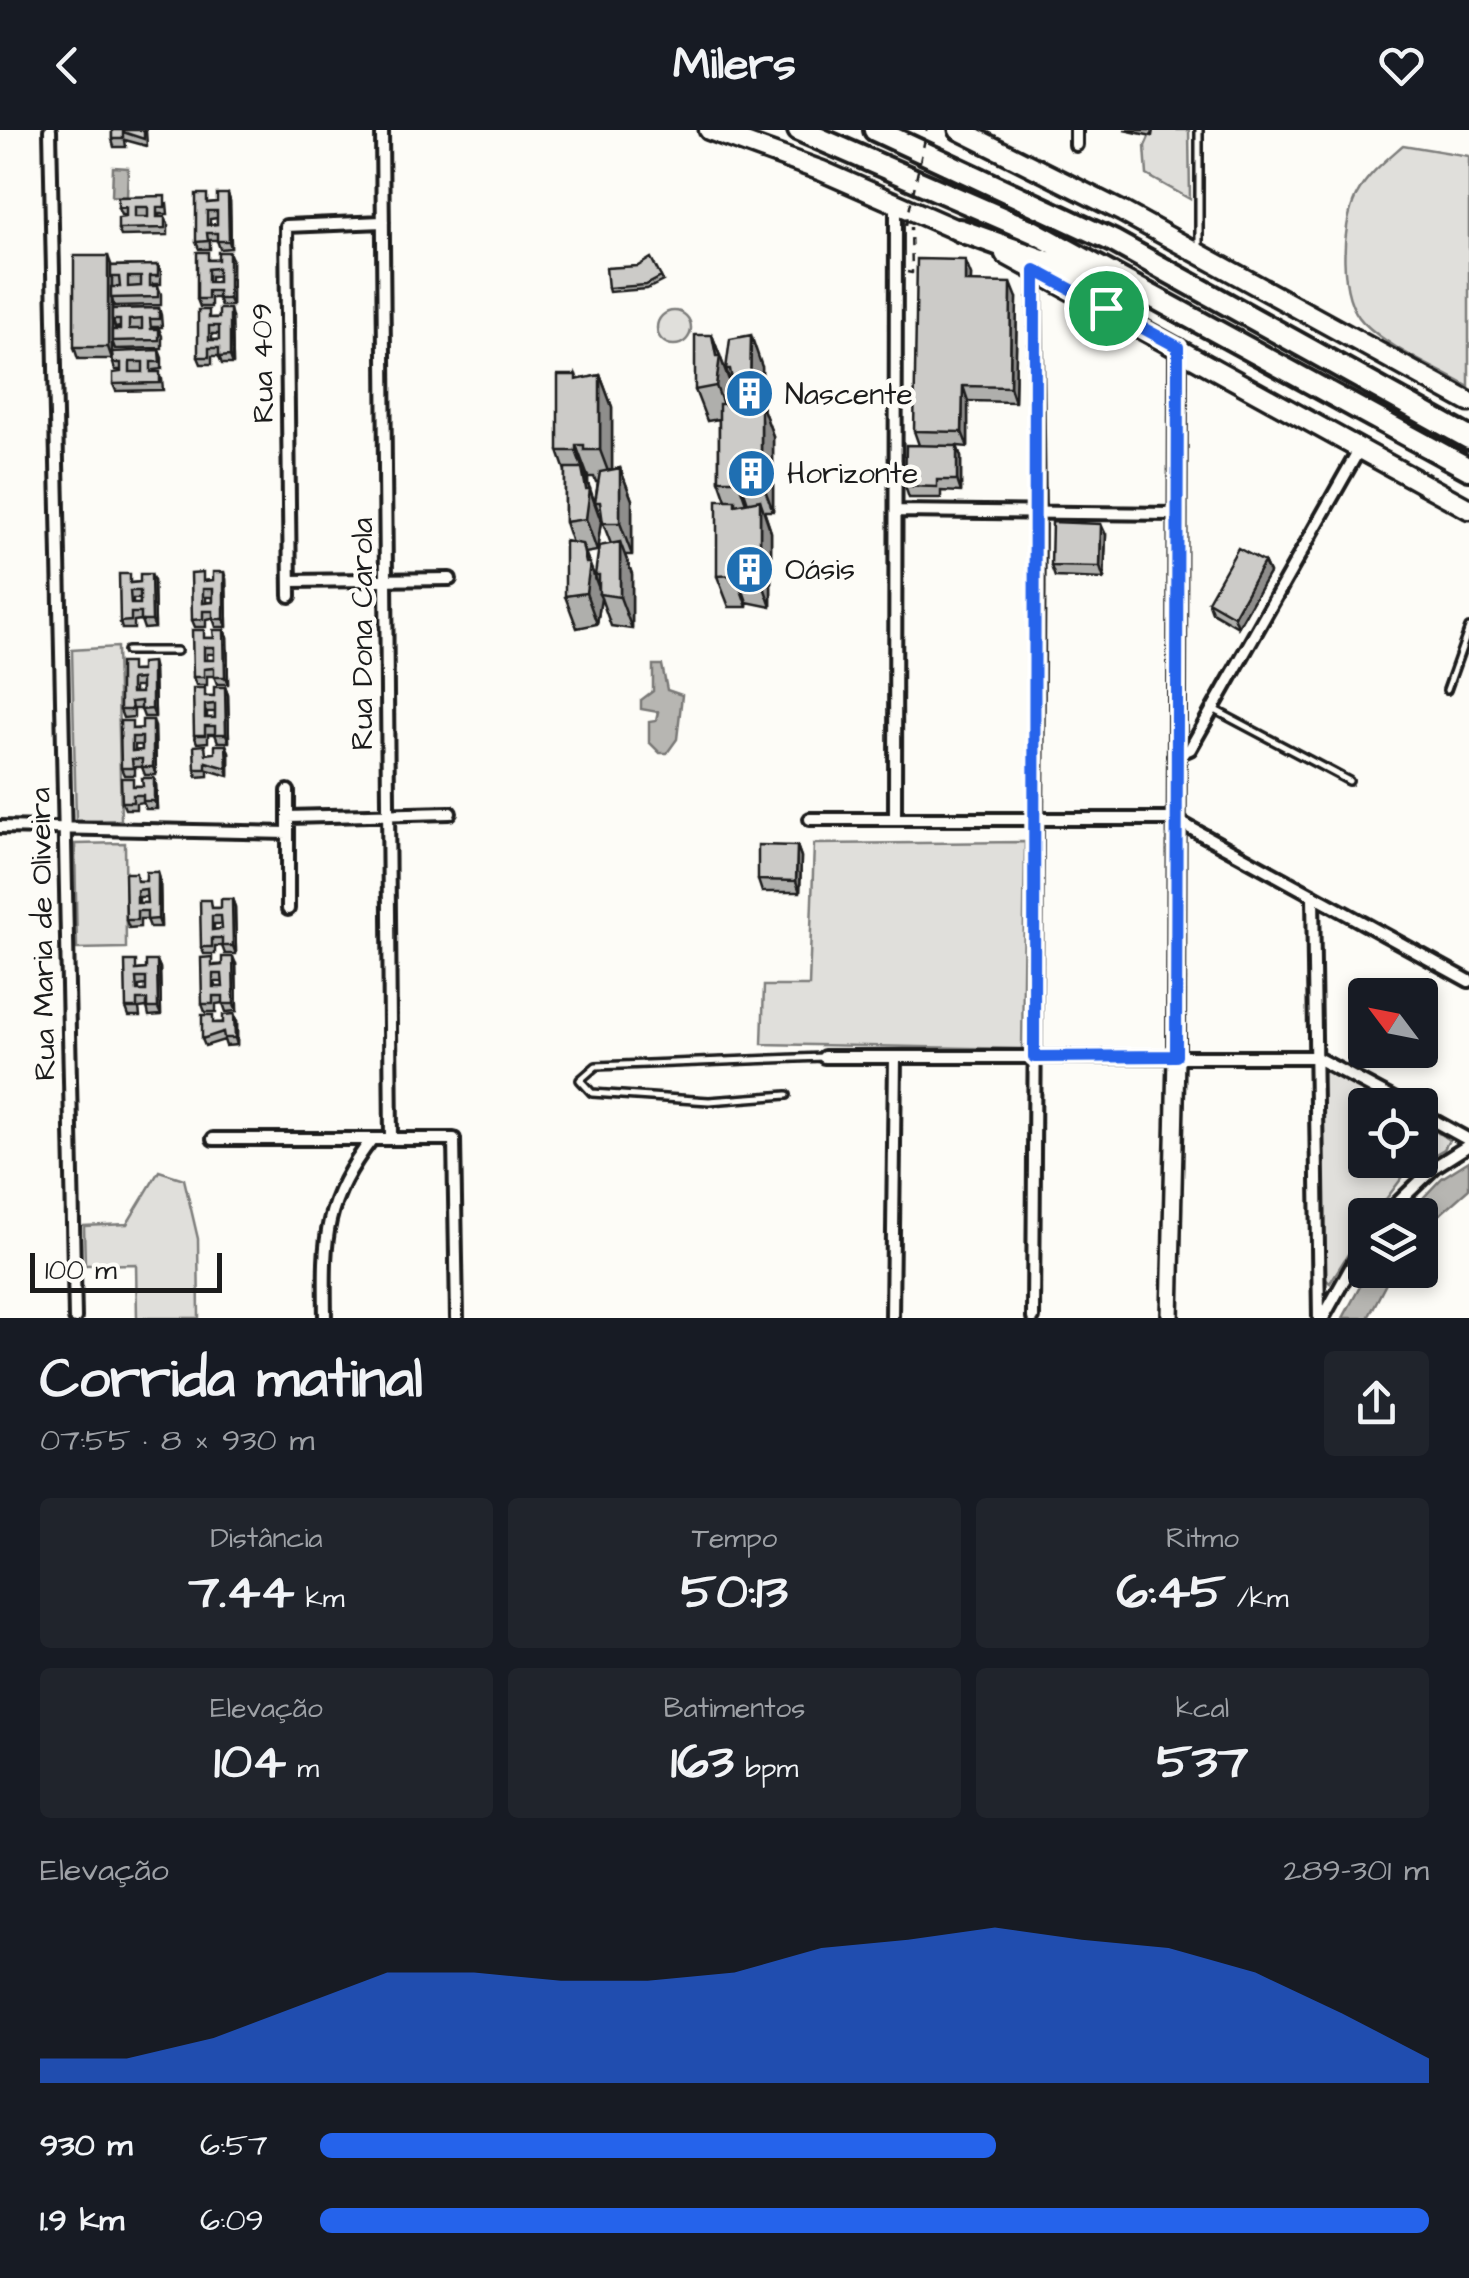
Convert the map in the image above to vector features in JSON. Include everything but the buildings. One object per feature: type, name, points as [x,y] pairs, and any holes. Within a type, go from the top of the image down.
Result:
[{"type":"highway","points":[[799,130],[983,207],[1182,310],[1469,469]]},
{"type":"highway","points":[[880,132],[1113,241],[1462,433]]},
{"type":"highway","points":[[959,230],[1182,310]]},
{"type":"main road","points":[[709,130],[896,202],[910,218],[959,230],[1469,508]]},
{"type":"main road","points":[[959,130],[1198,252],[1469,402]]},
{"type":"street","name":"Rua Maria de Oliveira","points":[[50,130],[75,1318]]},
{"type":"street","name":"Rua Dona Carola","points":[[382,130],[391,1138]]},
{"type":"street","points":[[1076,130],[1076,146]]},
{"type":"street","points":[[895,819],[896,202]]},
{"type":"street","name":"Rua 409","points":[[290,596],[286,226],[383,222]]},
{"type":"street","points":[[1032,1318],[1038,512],[1035,270]]},
{"type":"street","points":[[1170,1318],[1176,1056],[1178,347]]},
{"type":"street","points":[[1174,756],[1190,748],[1360,448]]},
{"type":"street","points":[[896,511],[1176,514]]},
{"type":"street","points":[[290,581],[450,578]]},
{"type":"street","points":[[288,791],[288,909]]},
{"type":"street","points":[[288,816],[450,813]]},
{"type":"street","points":[[810,818],[1174,819],[1469,981]]},
{"type":"street","points":[[0,828],[288,832]]},
{"type":"street","points":[[1313,896],[1321,1318]]},
{"type":"street","points":[[824,1057],[1314,1057],[1372,1088]]},
{"type":"street","points":[[892,1318],[894,1057]]},
{"type":"street","points":[[1403,1198],[1436,1166],[1469,1143],[1438,1124]]},
{"type":"street","points":[[212,1139],[454,1138],[456,1318]]},
{"type":"street","points":[[325,1318],[329,1215],[338,1186],[372,1139]]},
{"type":"street","points":[[1321,1318],[1348,1271]]},
{"type":"lane","points":[[1198,252],[1200,130]]},
{"type":"lane","points":[[1447,690],[1469,628]]},
{"type":"lane","points":[[127,651],[177,651]]},
{"type":"lane","points":[[1212,709],[1349,781]]},
{"type":"lane","points":[[787,1096],[709,1101],[650,1097],[592,1092],[580,1080],[596,1066],[824,1057]]},
{"type":"path","points":[[910,218],[912,273],[906,272],[910,218],[927,130]]},
{"type":"shaded area","points":[[1152,130],[1189,130],[1190,199],[1147,175],[1145,146]]},
{"type":"shaded area","points":[[1403,145],[1469,156],[1469,387],[1374,332],[1363,322],[1349,296],[1344,261],[1351,209],[1366,181]]},
{"type":"shaded area","points":[[113,167],[128,168],[127,197],[112,196]]},
{"type":"shaded area","points":[[674,311],[686,316],[691,328],[686,340],[674,345],[662,340],[657,328],[662,316]]},
{"type":"shaded area","points":[[117,647],[121,820],[76,821],[72,650]]},
{"type":"shaded area","points":[[653,665],[662,665],[667,690],[682,695],[677,739],[667,753],[660,753],[649,742],[649,722],[656,721],[658,712],[641,709],[641,700],[653,691]]},
{"type":"shaded area","points":[[1025,842],[1022,1049],[762,1044],[764,986],[809,986],[814,844]]},
{"type":"shaded area","points":[[125,843],[126,948],[77,949],[75,844]]},
{"type":"shaded area","points":[[1323,1068],[1360,1088],[1348,1088],[1348,1178],[1402,1178],[1387,1198],[1348,1198],[1348,1254],[1330,1283],[1323,1277]]},
{"type":"shaded area","points":[[1438,1133],[1449,1140],[1438,1152]]},
{"type":"shaded area","points":[[1469,1161],[1469,1189],[1438,1216],[1438,1198],[1423,1198],[1442,1178]]},
{"type":"shaded area","points":[[159,1171],[184,1179],[198,1239],[199,1318],[137,1318],[136,1264],[85,1265],[84,1226],[127,1224]]},
{"type":"shaded area","points":[[1359,1288],[1384,1288],[1368,1318],[1343,1318]]},
{"type":"place","name":"Nascente","points":[[750,394]]},
{"type":"place","name":"Horizonte","points":[[752,473]]},
{"type":"place","name":"Oásis","points":[[750,569]]},
{"type":"route","points":[[1035,270],[1106,308],[1178,347],[1176,1056],[1034,1057],[1038,512],[1035,270]]}]
